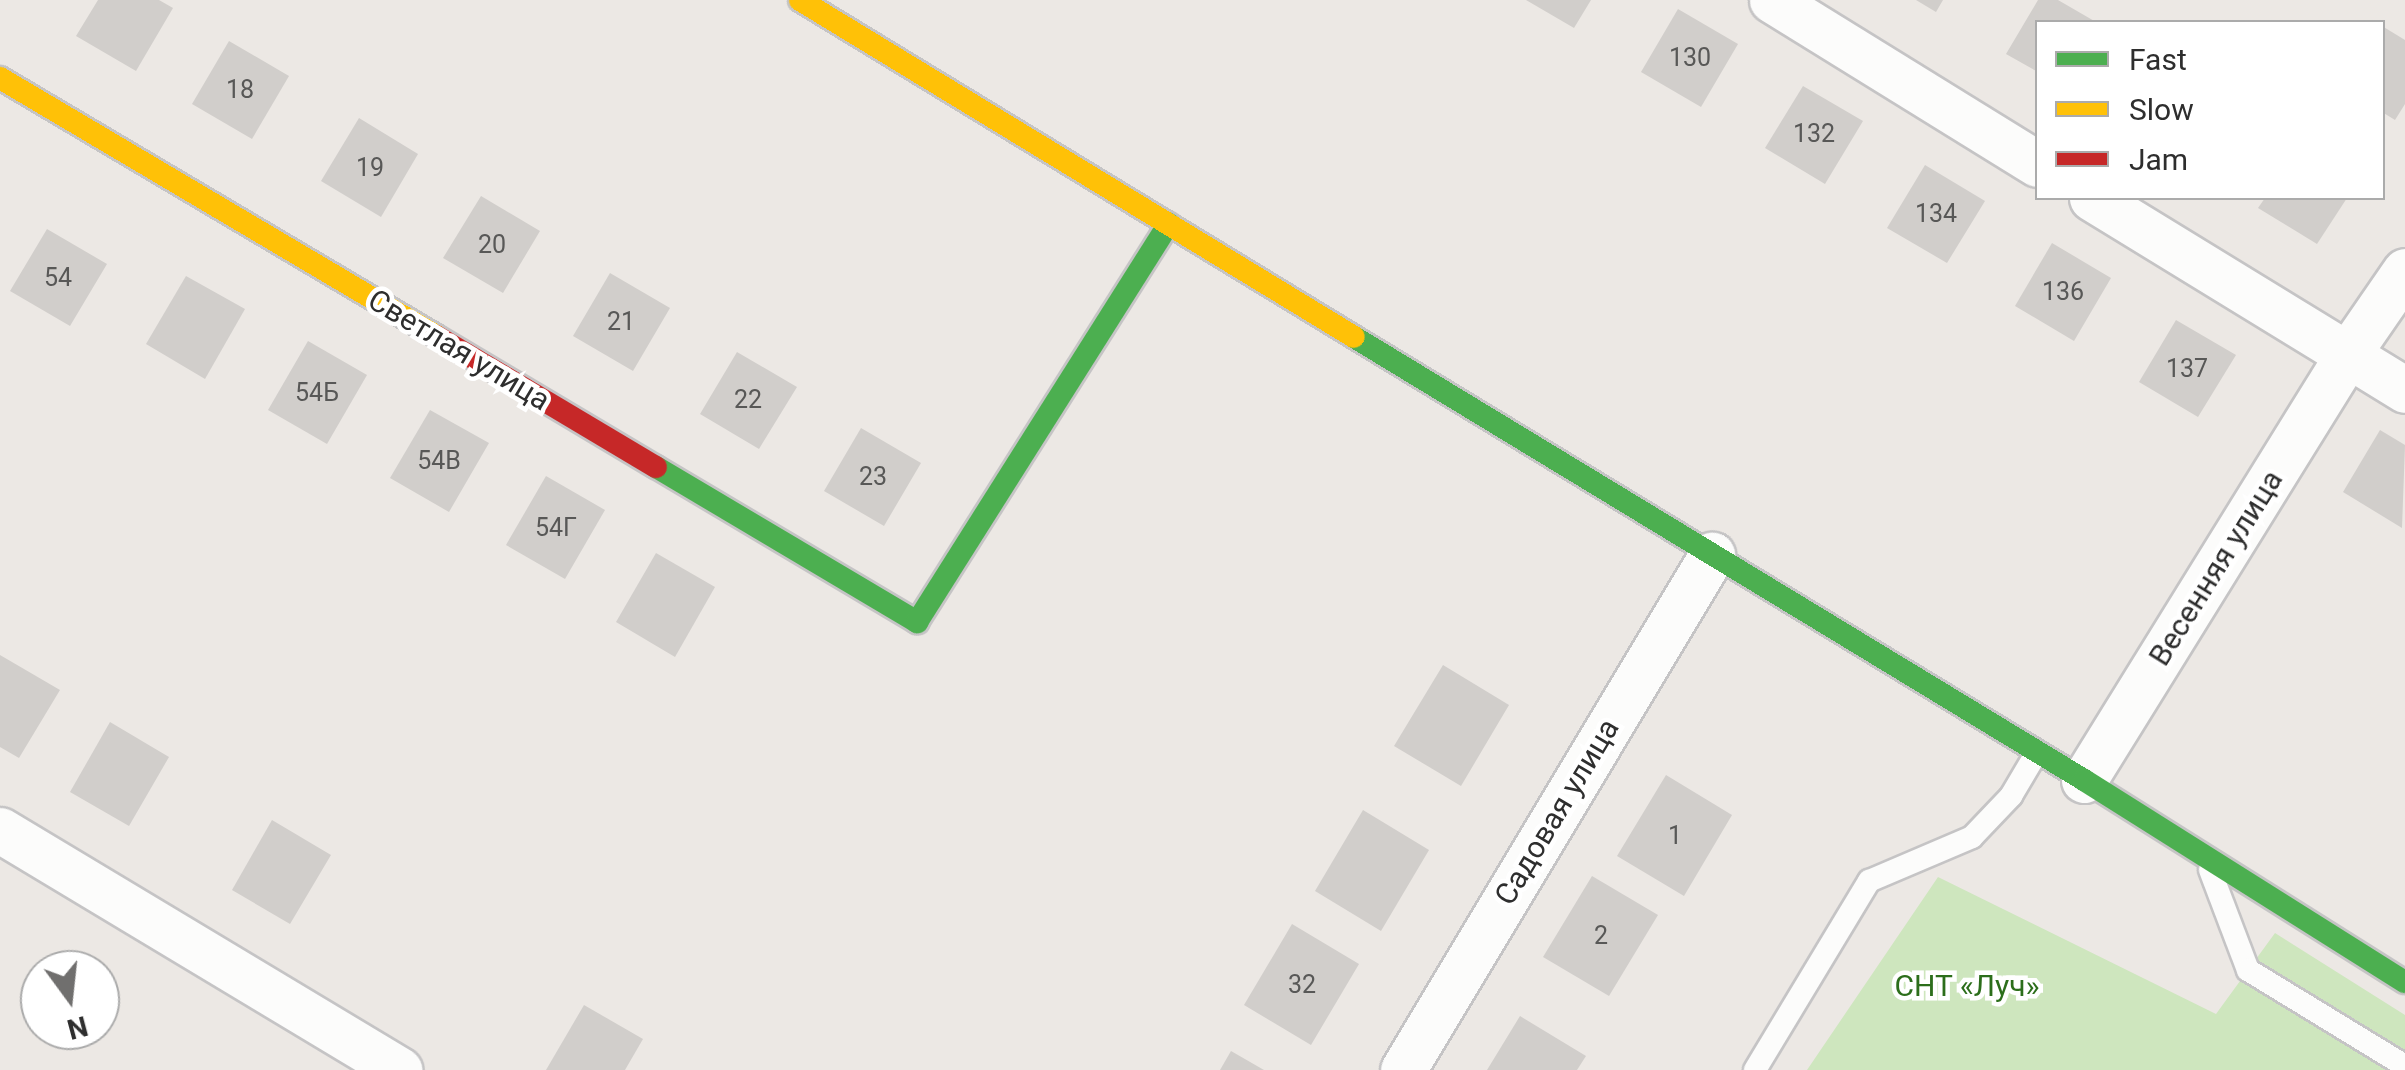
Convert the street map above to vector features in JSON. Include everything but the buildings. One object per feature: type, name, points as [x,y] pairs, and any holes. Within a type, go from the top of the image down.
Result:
[{"type":"street","points":[[800,0],[2084,780],[2405,982]]},
{"type":"street","points":[[1772,0],[2035,162]]},
{"type":"street","name":"Светлая улица","points":[[0,78],[917,622],[1169,224]]},
{"type":"street","points":[[2095,200],[2405,390]]},
{"type":"street","name":"Весенняя улица","points":[[2084,780],[2347,355],[2405,272]]},
{"type":"street","name":"Садовая улица","points":[[1403,1070],[1712,554]]},
{"type":"street","points":[[0,830],[400,1070]]},
{"type":"lane","points":[[1755,1070],[1869,881],[1972,837],[2011,796],[2038,752]]},
{"type":"lane","points":[[2206,860],[2248,970],[2405,1066]]},
{"type":"green space","name":"СНТ «Луч»","points":[[1938,877],[2216,1014],[2275,933],[2405,1015],[2405,1070],[1807,1070]]},
{"type":"traffic: fast","points":[[656,467],[917,622],[1169,224]]},
{"type":"traffic: fast","points":[[1354,337],[2084,780],[2405,982]]},
{"type":"traffic: slow","points":[[800,0],[1354,337]]},
{"type":"traffic: slow","points":[[0,78],[436,336]]},
{"type":"traffic: jam","points":[[436,336],[656,467]]}]
